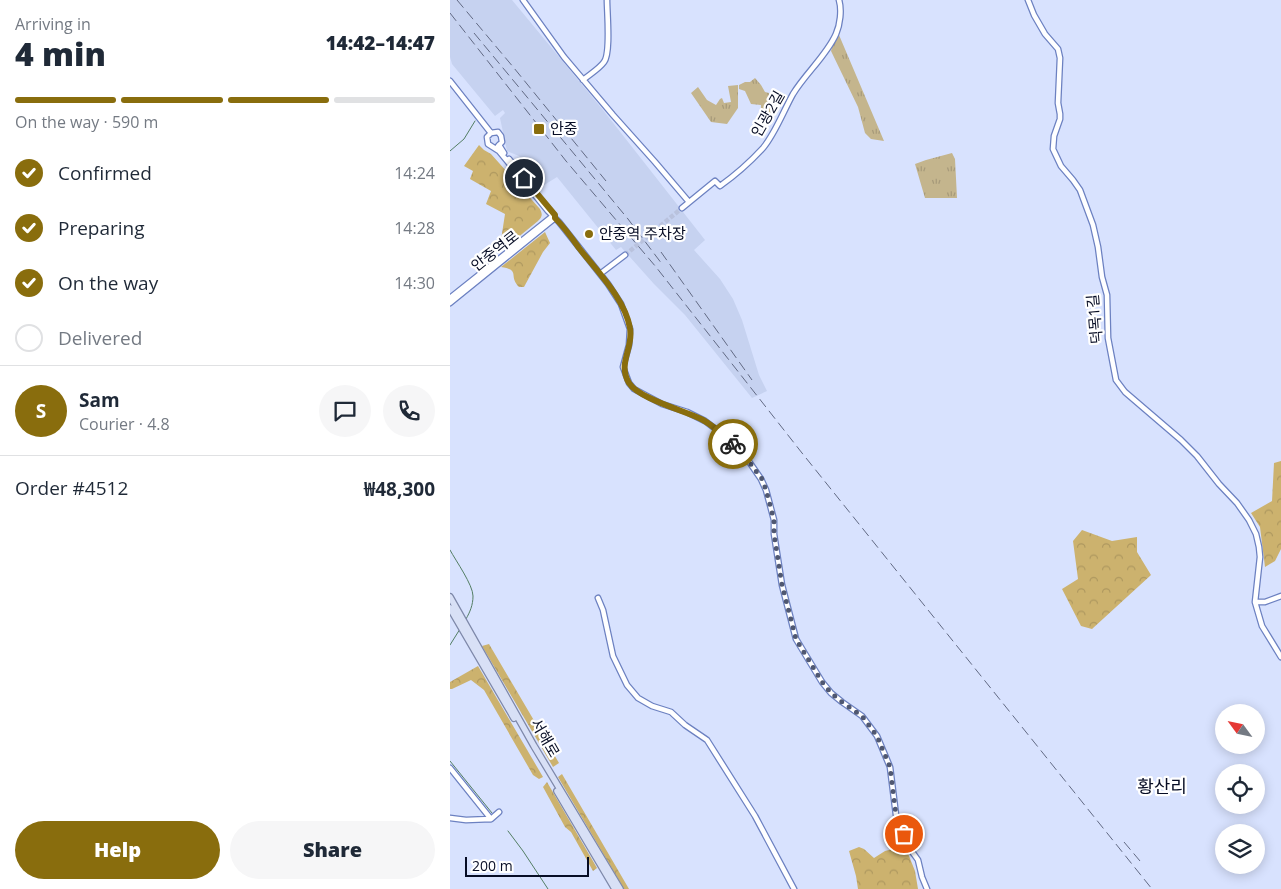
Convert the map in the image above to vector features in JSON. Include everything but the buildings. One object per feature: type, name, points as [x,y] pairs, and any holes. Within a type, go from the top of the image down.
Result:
[{"type":"main road","name":"서해로","points":[[450,597],[458,621]]},
{"type":"main road","name":"서해로","points":[[450,608],[465,629],[620,889]]},
{"type":"main road","name":"서해로","points":[[465,629],[615,889]]},
{"type":"street","points":[[523,0],[583,80],[689,202]]},
{"type":"street","points":[[583,80],[599,68],[607,58],[607,0]]},
{"type":"street","name":"인광2길","points":[[682,208],[715,181],[720,186],[726,182],[768,141],[794,94],[836,35],[839,25],[839,0]]},
{"type":"street","name":"덕목1길","points":[[1028,0],[1045,34],[1058,49],[1060,58],[1058,103],[1060,119],[1054,136],[1053,149],[1061,166],[1080,190],[1093,225],[1106,295],[1108,338],[1116,380],[1125,392],[1197,456],[1249,520],[1256,534],[1260,552],[1255,602],[1262,626],[1281,656]]},
{"type":"street","points":[[450,81],[491,133]]},
{"type":"street","points":[[498,132],[501,136],[502,142],[497,146],[489,146],[487,142],[487,137],[491,133],[498,132]]},
{"type":"street","points":[[497,146],[608,284],[621,304],[630,329],[624,368],[629,382],[634,389],[662,404],[687,412],[705,421],[739,450],[762,479],[774,520],[774,534],[782,585],[796,639],[822,682],[831,693],[862,716],[877,736],[890,767],[896,815],[918,860],[927,889]]},
{"type":"street","points":[[450,298],[554,217]]},
{"type":"street","name":"안중역로","points":[[450,303],[554,217]]},
{"type":"street","points":[[600,274],[625,255]]},
{"type":"street","points":[[1255,602],[1265,602],[1281,596]]},
{"type":"street","points":[[598,598],[603,610],[613,656],[627,685],[638,698],[652,706],[671,712],[685,725],[707,740],[755,816],[794,889]]},
{"type":"street","points":[[450,768],[491,819]]},
{"type":"street","points":[[450,818],[466,820],[491,819],[499,812]]},
{"type":"shaded area","points":[[450,0],[512,0],[603,110],[705,240],[694,250],[720,279],[733,299],[742,320],[759,375],[767,391],[752,398],[685,315],[621,247],[616,250],[557,177],[541,187],[519,156],[507,151],[500,118],[505,113],[503,110],[495,116],[452,64],[450,57]]},
{"type":"green space","points":[[839,35],[884,141],[871,139],[865,133],[858,107],[831,51]]},
{"type":"green space","points":[[755,78],[765,92],[769,93],[771,118],[761,115],[761,105],[751,104],[745,91],[739,89],[739,85],[750,82]]},
{"type":"green space","points":[[738,85],[738,108],[727,124],[711,122],[691,93],[698,87],[707,100],[716,105],[722,98],[724,103],[731,102],[728,86]]},
{"type":"green space","points":[[479,145],[491,154],[542,213],[538,221],[499,253],[505,214],[486,204],[491,191],[470,179],[473,171],[464,166]]},
{"type":"green space","points":[[952,153],[955,159],[957,198],[925,198],[915,164]]},
{"type":"green space","points":[[545,232],[550,243],[524,287],[519,287],[514,280],[513,272],[501,267]]},
{"type":"green space","points":[[1281,461],[1281,549],[1275,561],[1265,567],[1260,527],[1251,513],[1272,501],[1274,463]]},
{"type":"green space","points":[[1082,530],[1112,541],[1137,537],[1137,552],[1151,575],[1092,629],[1081,626],[1062,589],[1078,579],[1073,541]]},
{"type":"green space","points":[[489,644],[559,763],[553,767],[482,646]]},
{"type":"green space","points":[[478,666],[543,777],[539,779],[533,775],[484,690],[471,680],[450,689],[450,682]]},
{"type":"green space","points":[[562,774],[629,889],[624,889],[558,777]]},
{"type":"green space","points":[[547,782],[597,868],[593,871],[571,832],[565,827],[543,787]]},
{"type":"green space","points":[[905,846],[915,871],[918,889],[858,889],[849,851],[859,847],[874,858],[885,851]]},
{"type":"waterway","points":[[450,151],[464,139],[475,121]]},
{"type":"waterway","points":[[450,550],[472,591],[472,605],[466,619]]},
{"type":"waterway","points":[[450,645],[460,629]]},
{"type":"waterway","points":[[450,761],[492,813]]},
{"type":"waterway","points":[[508,831],[548,889]]},
{"type":"tunnel","points":[[625,255],[682,208]]},
{"type":"railway","points":[[457,0],[606,181]]},
{"type":"railway","points":[[450,13],[566,161],[656,267],[802,453],[1152,889]]},
{"type":"railway","points":[[474,33],[628,219],[662,264]]},
{"type":"railway","points":[[661,252],[752,380]]},
{"type":"railway","points":[[1124,842],[1140,861]]},
{"type":"way so far","points":[[733,444],[762,479],[766,490],[774,520],[774,534],[782,585],[796,639],[822,682],[831,693],[862,716],[877,736],[890,767],[896,815],[904,834]]},
{"type":"place","name":"안중","points":[[539,129]]},
{"type":"place","name":"안중역 주차장","points":[[589,234]]},
{"type":"district","name":"황산리","points":[[1162,787]]},
{"type":"route","points":[[524,178],[555,215],[555,218],[608,284],[621,304],[630,329],[624,368],[625,374],[634,389],[662,404],[687,412],[705,421],[733,444]]}]
